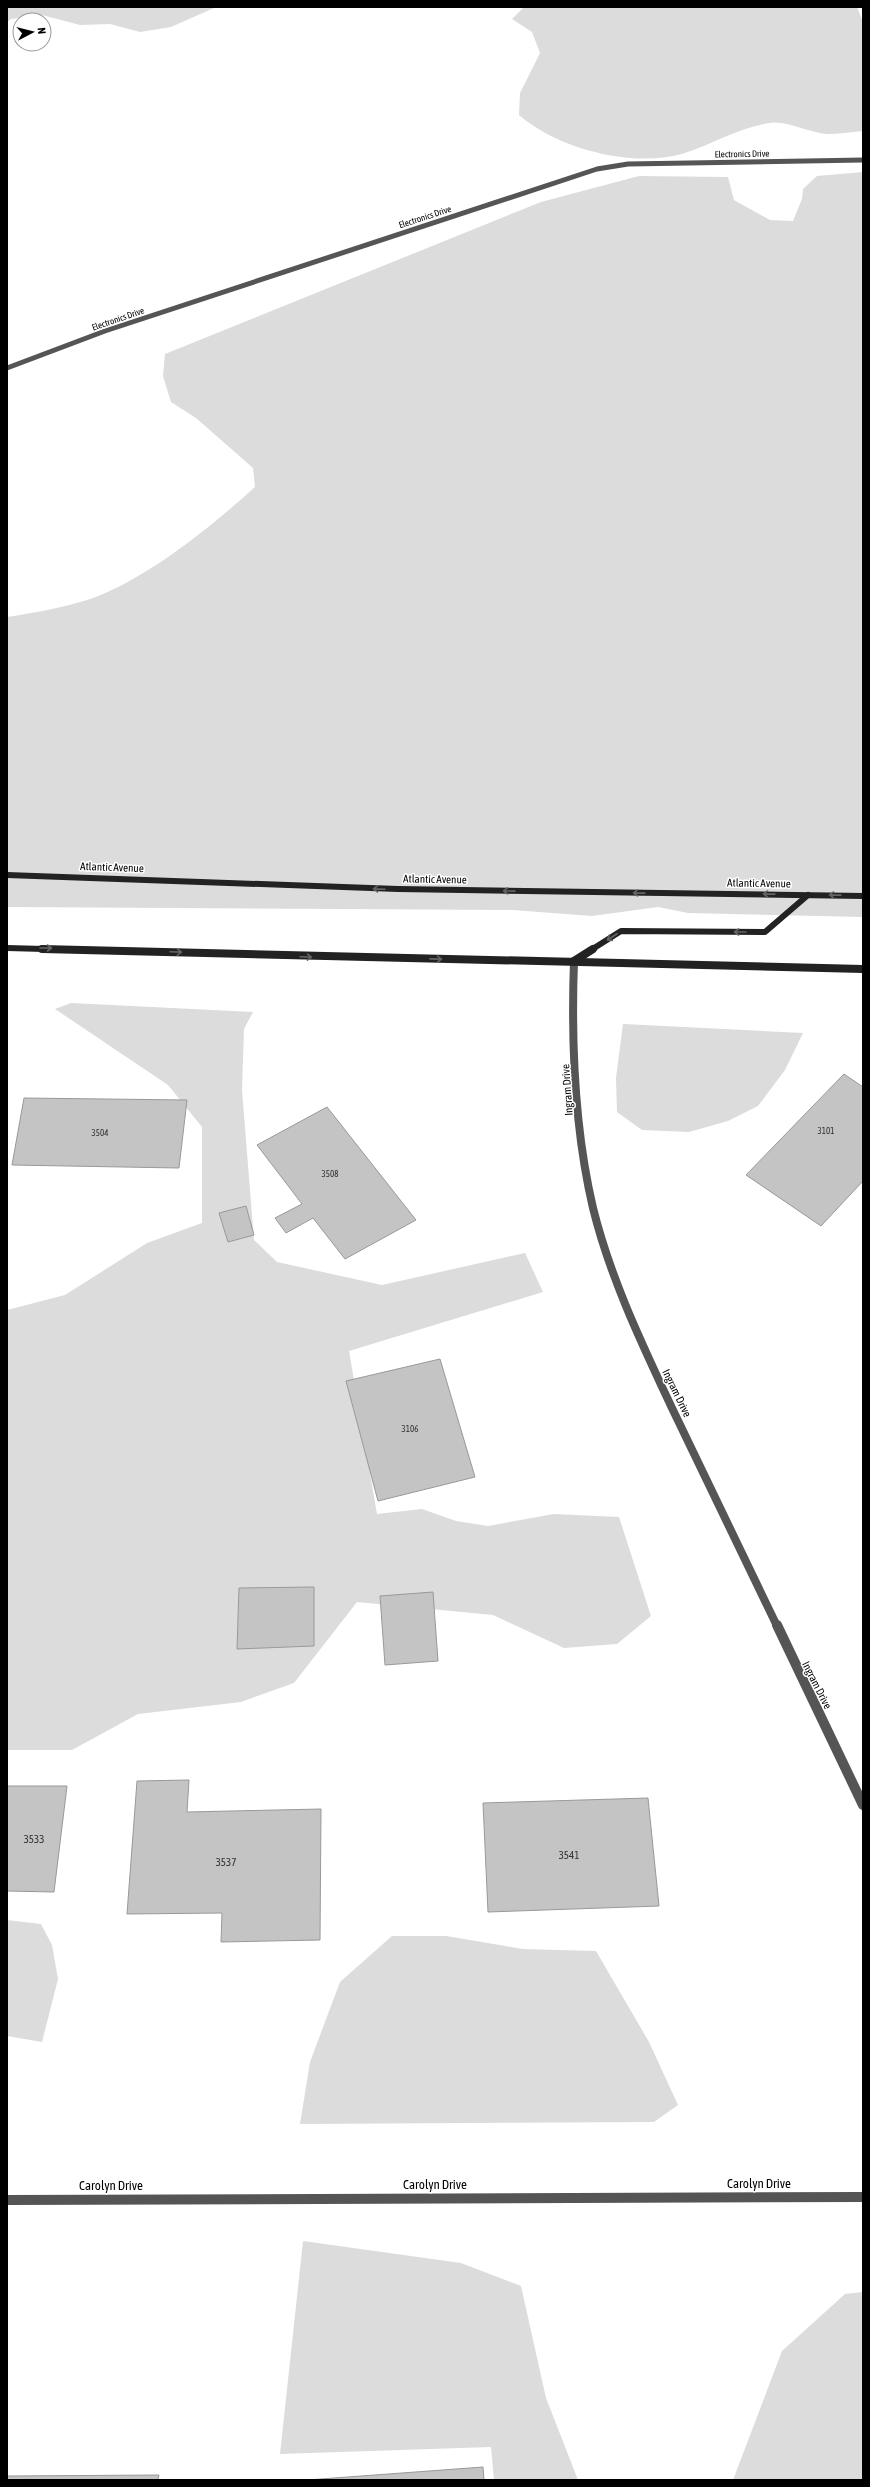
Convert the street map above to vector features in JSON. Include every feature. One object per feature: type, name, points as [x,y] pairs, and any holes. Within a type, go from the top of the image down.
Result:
[{"type":"main road","name":"Atlantic Avenue","points":[[7,875],[398,889],[863,896]]},
{"type":"main road","points":[[574,961],[621,931],[765,932],[808,895]]},
{"type":"main road","points":[[7,948],[337,958],[574,961],[863,968]]},
{"type":"street","name":"Electronics Drive","points":[[7,368],[105,331],[596,169],[628,164],[863,160]]},
{"type":"street","name":"Ingram Drive","points":[[574,961],[573,1001],[577,1091],[586,1174],[608,1251],[648,1357],[863,1805]]},
{"type":"street","name":"Carolyn Drive","points":[[7,2200],[863,2197]]},
{"type":"shaded area","points":[[7,7],[227,7],[214,8],[171,27],[140,32],[110,24],[80,25],[52,18],[52,12],[12,12],[12,19],[7,22]]},
{"type":"shaded area","points":[[524,7],[857,7],[863,22],[863,131],[827,134],[783,123],[770,123],[748,128],[685,153],[643,159],[598,153],[575,146],[554,138],[535,127],[519,115],[520,93],[540,53],[532,32],[512,19]]},
{"type":"shaded area","points":[[863,172],[863,917],[688,913],[658,907],[592,916],[513,910],[7,907],[7,617],[77,603],[108,592],[131,580],[176,552],[218,519],[255,487],[253,468],[196,418],[171,402],[163,376],[165,354],[541,202],[639,176],[728,177],[734,200],[770,220],[793,221],[802,199],[803,189],[817,176]]},
{"type":"shaded area","points":[[71,1003],[253,1012],[244,1029],[242,1090],[254,1240],[277,1262],[382,1285],[525,1253],[543,1292],[349,1351],[377,1514],[422,1509],[456,1521],[488,1526],[554,1514],[619,1517],[651,1616],[617,1644],[564,1648],[493,1615],[357,1602],[294,1683],[241,1702],[138,1714],[72,1750],[7,1750],[7,1310],[65,1295],[147,1243],[202,1223],[202,1127],[168,1085],[55,1009]]},
{"type":"shaded area","points":[[623,1024],[803,1033],[785,1070],[758,1106],[728,1121],[689,1132],[642,1130],[617,1112],[616,1078]]},
{"type":"shaded area","points":[[7,1920],[41,1924],[52,1945],[58,1979],[42,2042],[7,2036]]},
{"type":"shaded area","points":[[392,1936],[446,1936],[523,1949],[596,1951],[649,2042],[678,2105],[654,2122],[300,2124],[310,2062],[340,1982]]},
{"type":"shaded area","points":[[303,2241],[461,2263],[521,2286],[546,2398],[578,2480],[494,2480],[491,2447],[280,2454]]},
{"type":"shaded area","points":[[863,2292],[863,2480],[733,2480],[782,2351],[845,2294]]},
{"type":"building","points":[[844,1074],[863,1087],[863,1181],[821,1226],[746,1175]]},
{"type":"building","points":[[24,1098],[187,1100],[179,1168],[12,1165]]},
{"type":"building","points":[[327,1107],[416,1220],[345,1259],[313,1218],[286,1233],[275,1218],[302,1204],[257,1145]]},
{"type":"building","points":[[246,1206],[254,1235],[228,1242],[219,1213]]},
{"type":"building","points":[[440,1359],[475,1477],[378,1501],[346,1381]]},
{"type":"building","points":[[314,1587],[314,1646],[237,1649],[239,1588]]},
{"type":"building","points":[[433,1592],[438,1661],[385,1665],[380,1596]]},
{"type":"building","points":[[189,1780],[187,1812],[321,1809],[320,1940],[221,1942],[222,1913],[127,1914],[137,1781]]},
{"type":"building","points":[[7,1786],[67,1786],[54,1892],[7,1891]]},
{"type":"building","points":[[648,1798],[659,1906],[488,1912],[483,1803]]},
{"type":"building","points":[[483,2467],[484,2480],[307,2480]]},
{"type":"building","points":[[159,2475],[158,2480],[7,2480],[7,2476]]}]
